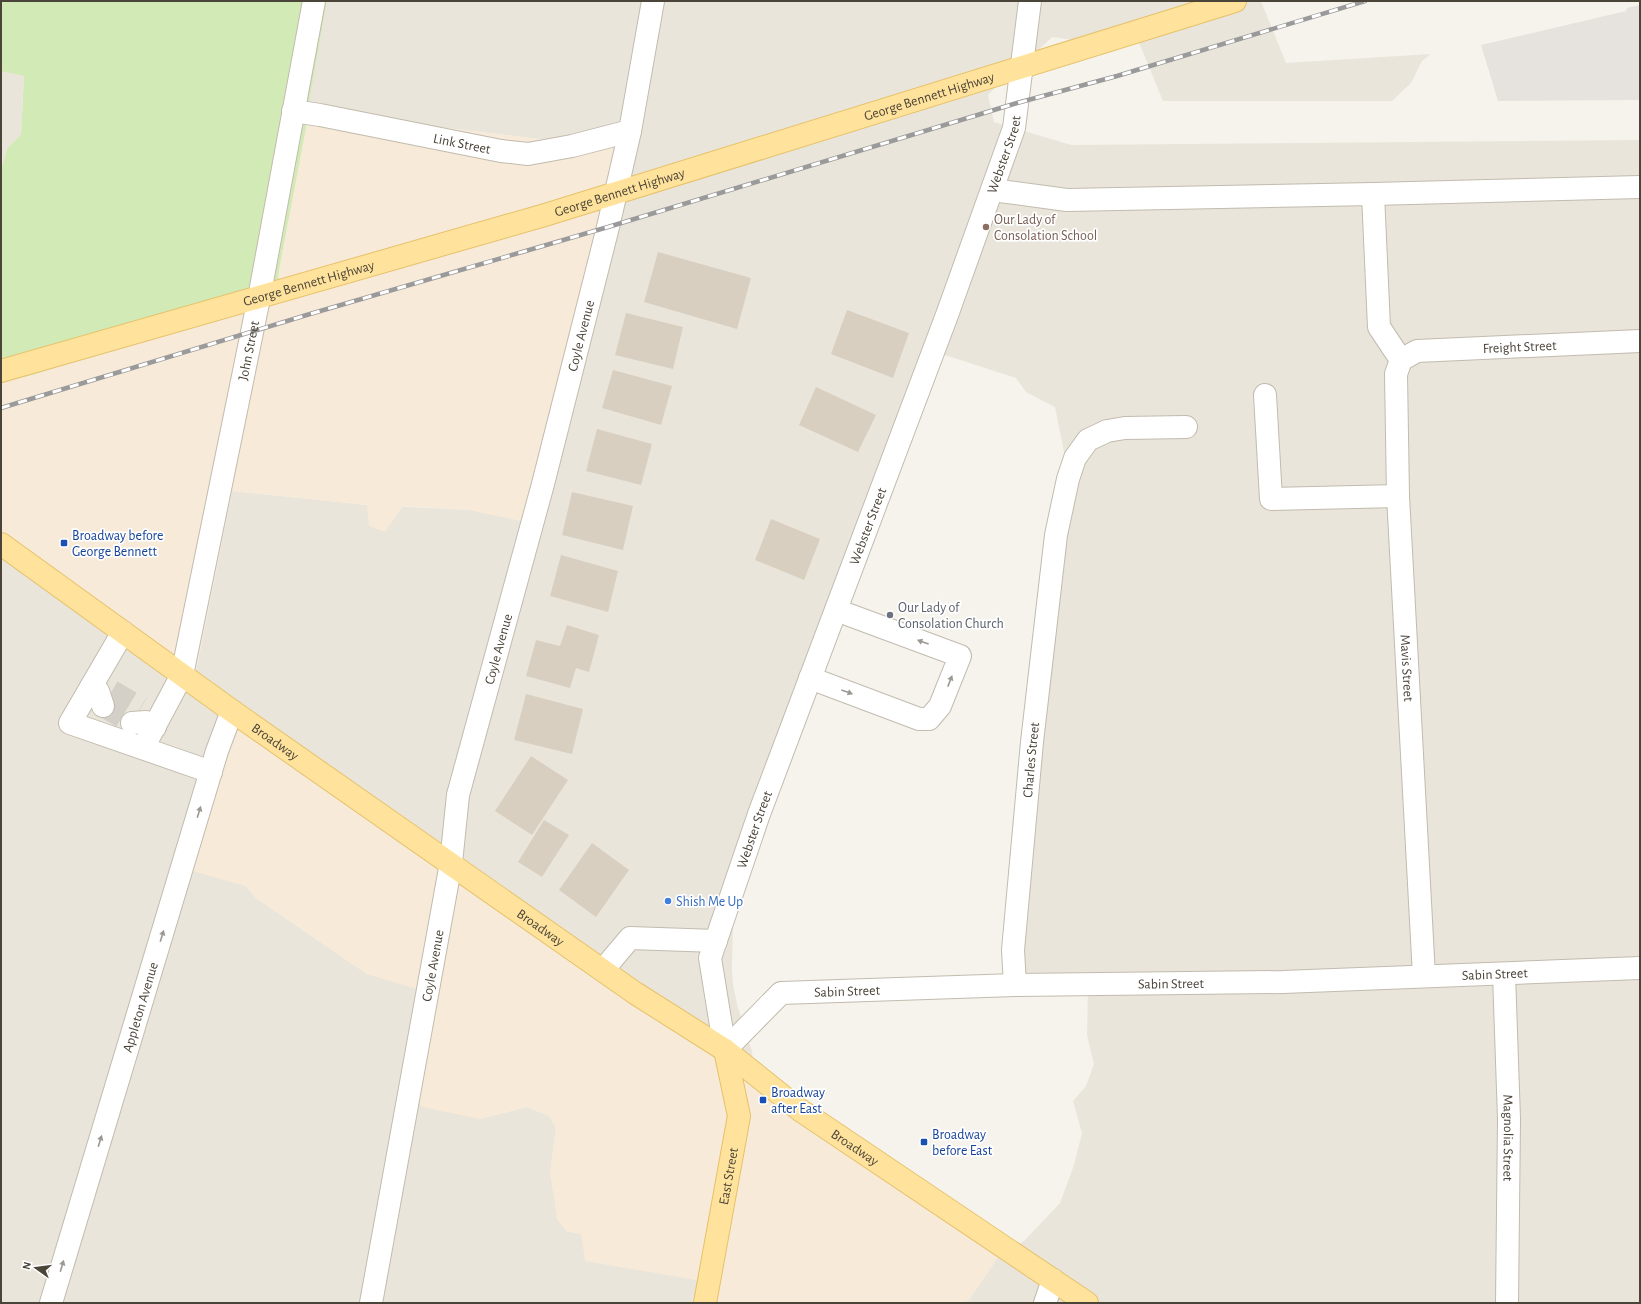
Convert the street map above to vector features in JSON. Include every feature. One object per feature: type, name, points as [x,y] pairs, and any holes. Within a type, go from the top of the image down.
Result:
[{"type":"main road","name":"George Bennett Highway","points":[[1,371],[259,298],[615,194],[1022,66],[1235,1]]},
{"type":"main road","name":"Broadway","points":[[1,544],[232,712],[451,863],[602,970],[725,1050],[800,1110],[1086,1303]]},
{"type":"main road","name":"East Street","points":[[705,1303],[739,1116],[725,1050]]},
{"type":"street","name":"John Street","points":[[143,748],[144,720],[182,675],[259,298],[314,1]]},
{"type":"street","name":"Coyle Avenue","points":[[371,1303],[451,863],[458,796],[543,484],[615,194],[630,131],[653,1]]},
{"type":"street","name":"Webster Street","points":[[725,1050],[710,958],[759,814],[947,316],[1014,128],[1030,1]]},
{"type":"street","name":"Link Street","points":[[293,111],[501,151],[528,154],[572,146],[630,131]]},
{"type":"street","points":[[992,190],[1067,200],[1640,187]]},
{"type":"street","points":[[1373,194],[1379,327],[1401,360]]},
{"type":"street","name":"Freight Street","points":[[1401,360],[1417,351],[1640,341]]},
{"type":"street","name":"Mavis Street","points":[[1401,360],[1396,374],[1398,496],[1424,976]]},
{"type":"street","points":[[1265,395],[1271,499],[1398,496]]},
{"type":"street","name":"Charles Street","points":[[1015,985],[1013,950],[1032,742],[1056,535],[1062,503],[1075,458],[1088,440],[1107,431],[1125,428],[1186,427]]},
{"type":"street","points":[[810,678],[919,719],[929,719],[940,706],[960,656],[836,610]]},
{"type":"street","points":[[123,632],[101,693],[70,723],[211,772]]},
{"type":"street","name":"Appleton Avenue","points":[[51,1303],[211,772],[232,712]]},
{"type":"street","points":[[602,970],[630,938],[716,941]]},
{"type":"street","name":"Sabin Street","points":[[725,1050],[781,993],[1015,985],[1283,982],[1640,968]]},
{"type":"street","name":"Magnolia Street","points":[[1504,974],[1509,1119],[1507,1303]]},
{"type":"street","points":[[1044,1303],[1053,1280]]},
{"type":"shaded area","points":[[327,1],[1261,1],[1286,63],[1431,54],[1422,61],[1411,83],[1392,101],[1163,101],[1138,40],[1081,41],[1052,37],[1032,56],[1012,70],[988,95],[994,122],[1071,145],[1640,140],[1640,1303],[961,1303],[969,1300],[1006,1245],[1016,1246],[1025,1240],[1060,1203],[1074,1165],[1082,1133],[1073,1101],[1086,1086],[1094,1064],[1087,1035],[1088,989],[1013,984],[1067,467],[1055,407],[1026,392],[1016,378],[945,355],[937,361],[778,785],[733,922],[733,985],[738,1008],[752,1051],[753,1064],[499,895],[194,871],[246,886],[256,898],[367,974],[434,993],[480,1119],[527,1107],[549,1116],[556,1128],[550,1173],[566,1231],[581,1234],[714,1283],[714,1303],[1,1303],[1,544],[196,671],[232,491],[367,505],[470,510],[536,524],[573,143],[309,112],[310,98]]},
{"type":"shaded area","points":[[1640,5],[1640,100],[1498,101],[1481,45],[1626,11],[1627,8]]},
{"type":"shaded area","points":[[1,39],[24,73],[21,134],[7,149],[1,171]]},
{"type":"shaded area","points":[[309,112],[573,143],[633,127],[536,524],[470,510],[403,506],[385,532],[369,526],[367,505],[232,491],[196,671],[1,544],[1,383],[32,375],[277,288],[279,270]]},
{"type":"shaded area","points":[[235,720],[1006,1245],[969,1300],[961,1303],[714,1303],[714,1283],[585,1261],[581,1234],[566,1231],[557,1219],[550,1173],[556,1128],[549,1116],[527,1107],[480,1119],[422,1107],[417,1098],[434,994],[367,974],[256,898],[246,886],[193,871],[192,864]]},
{"type":"green space","points":[[1,1],[327,1],[310,98],[309,112],[279,270],[277,288],[251,304],[32,375],[1,383],[1,171],[7,149],[21,134],[24,76],[1,71]]},
{"type":"building","points":[[658,252],[751,278],[737,329],[644,302]]},
{"type":"building","points":[[847,310],[909,333],[893,378],[831,354]]},
{"type":"building","points":[[626,313],[683,327],[673,369],[615,355]]},
{"type":"building","points":[[613,370],[672,386],[661,425],[602,408]]},
{"type":"building","points":[[816,387],[876,415],[858,452],[799,425]]},
{"type":"building","points":[[597,429],[652,444],[641,485],[586,471]]},
{"type":"building","points":[[572,492],[633,506],[623,550],[562,535]]},
{"type":"building","points":[[771,519],[820,539],[804,580],[755,560]]},
{"type":"building","points":[[561,555],[618,571],[608,612],[550,596]]},
{"type":"building","points":[[567,625],[599,635],[589,672],[576,668],[570,688],[526,676],[536,640],[560,646]]},
{"type":"building","points":[[526,694],[583,709],[572,754],[514,740]]},
{"type":"building","points":[[531,756],[568,780],[532,835],[495,811]]},
{"type":"building","points":[[544,820],[569,835],[542,877],[518,862]]},
{"type":"building","points":[[592,843],[629,870],[596,917],[559,890]]},
{"type":"tunnel","points":[[112,691],[141,708]]},
{"type":"tunnel","points":[[103,706],[132,723]]},
{"type":"railway","points":[[1,408],[1017,103],[1117,76],[1365,1]]},
{"type":"place","name":"Our Lady of Consolation School","points":[[986,227]]},
{"type":"place","name":"Broadway before George Bennett","points":[[64,543]]},
{"type":"place","name":"Our Lady of Consolation Church","points":[[890,615]]},
{"type":"place","name":"Shish Me Up","points":[[668,901]]},
{"type":"place","name":"Broadway after East","points":[[763,1100]]},
{"type":"place","name":"Broadway before East","points":[[924,1142]]}]
